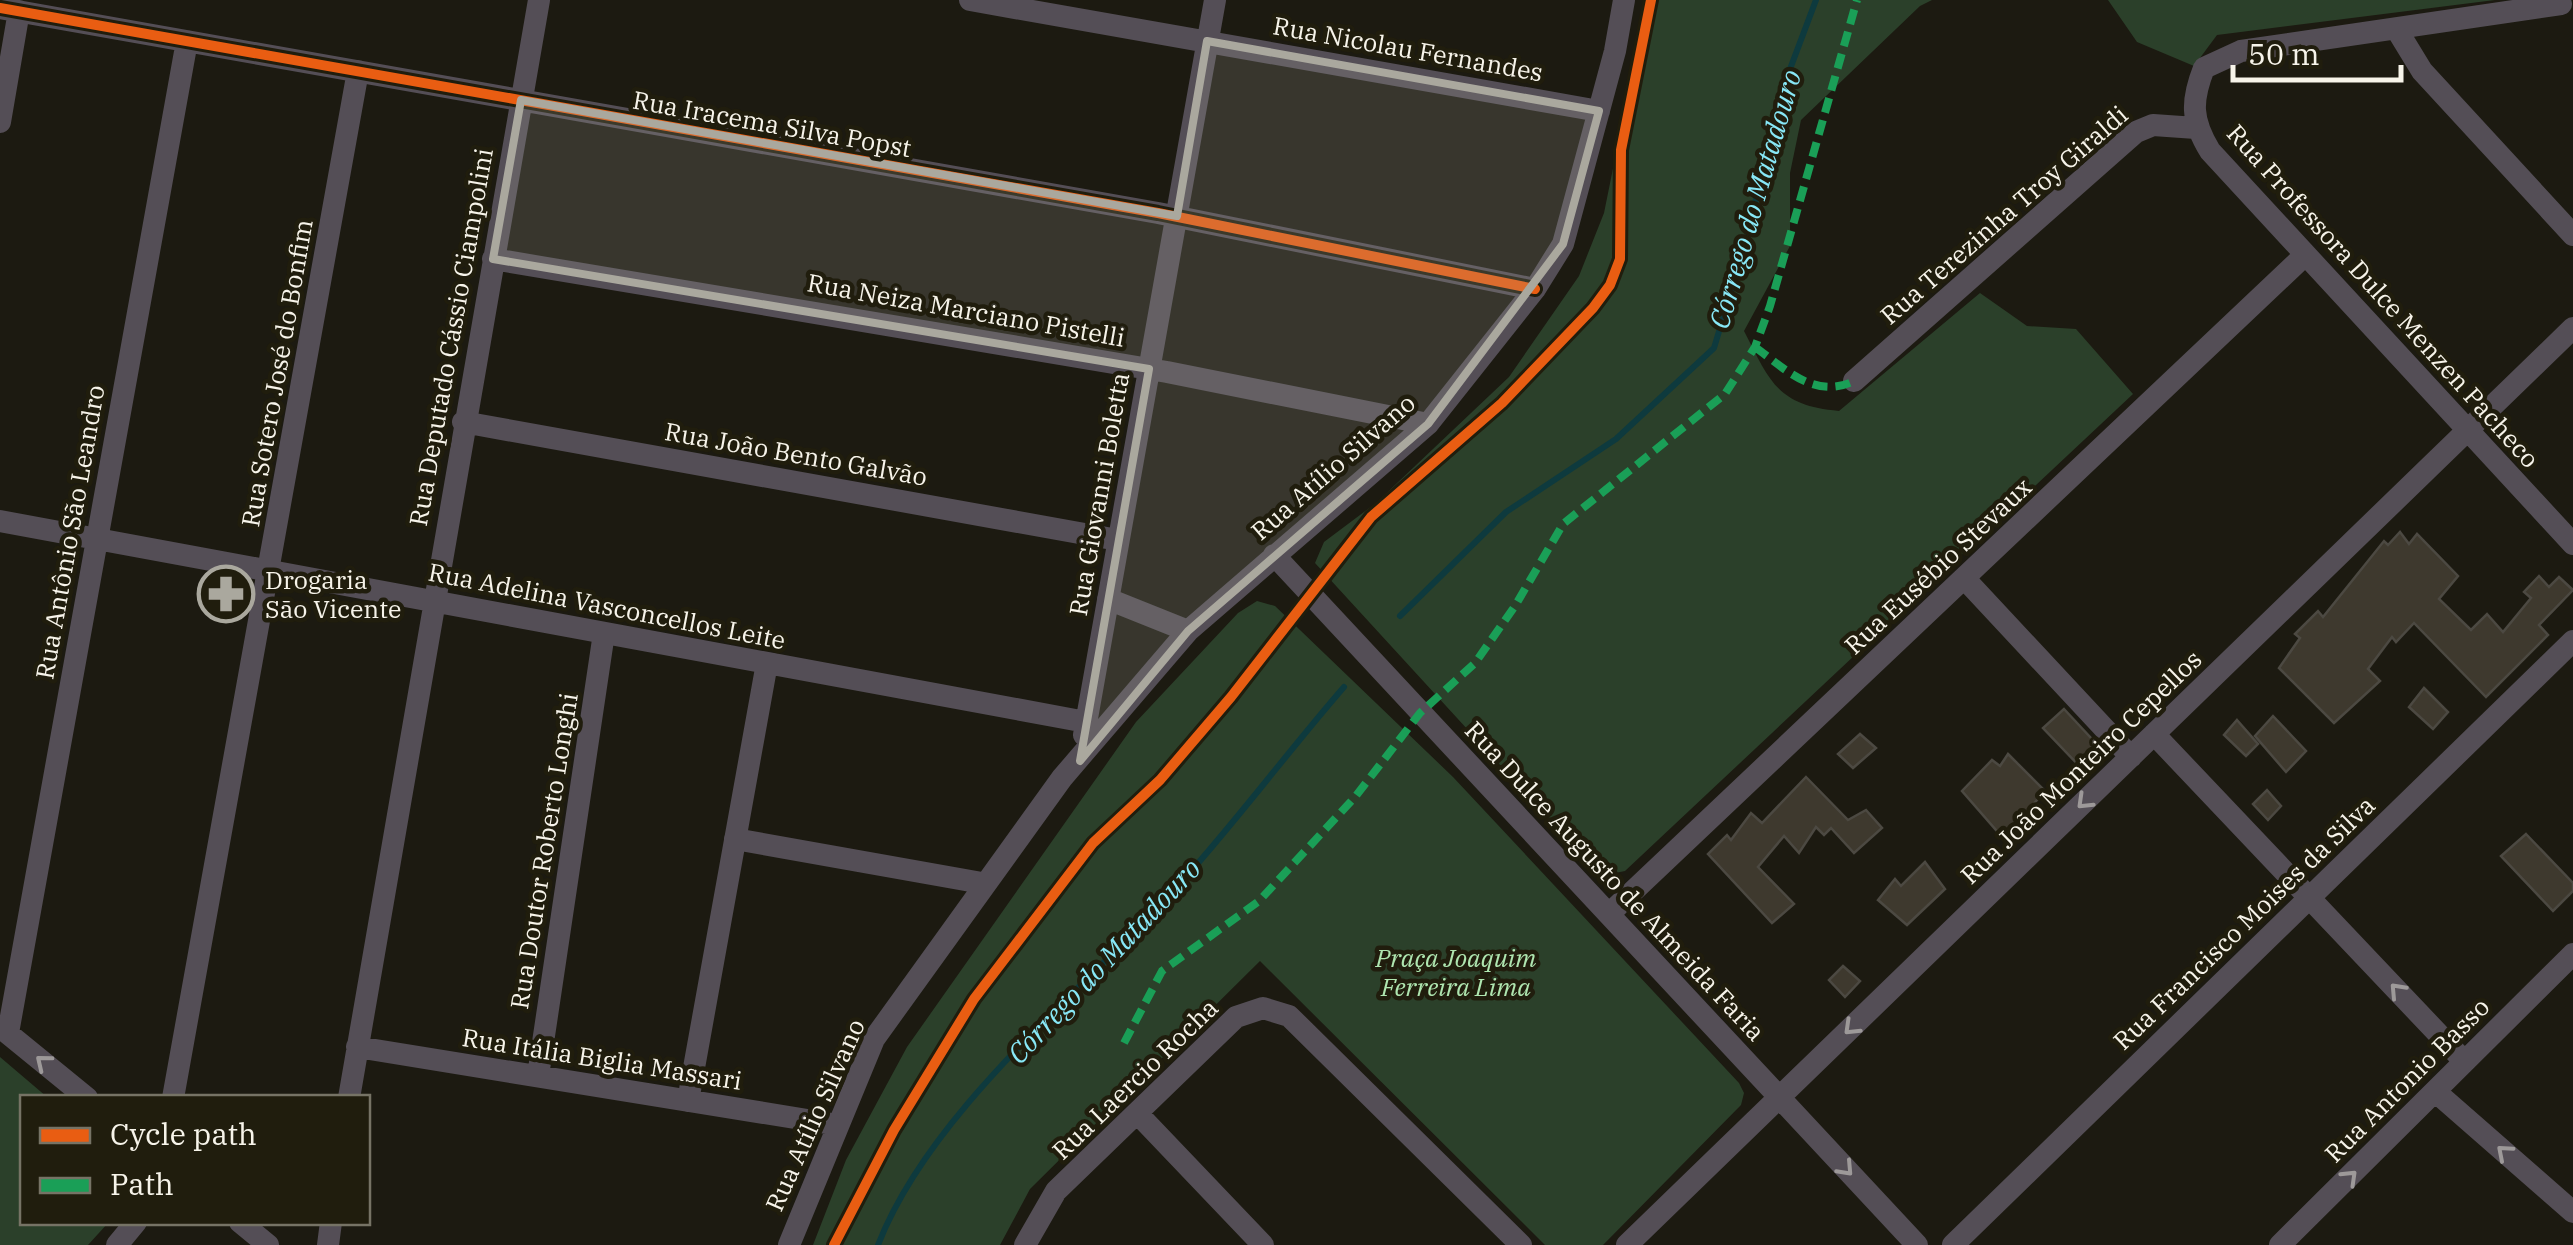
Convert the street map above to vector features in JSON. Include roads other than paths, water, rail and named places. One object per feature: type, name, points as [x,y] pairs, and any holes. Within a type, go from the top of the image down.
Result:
[{"type":"street","name":"Rua Deputado Cássio Ciampolini","points":[[349,1095],[539,0]]},
{"type":"street","name":"Rua Nicolau Fernandes","points":[[970,0],[1600,111]]},
{"type":"street","name":"Rua Giovanni Boletta","points":[[1080,761],[1215,0]]},
{"type":"street","name":"Rua Atílio Silvano","points":[[789,1245],[874,1039],[982,883],[1188,631],[1428,424],[1535,289],[1563,244],[1600,111],[1624,0]]},
{"type":"street","points":[[2196,128],[2192,98],[2204,68],[2241,51],[2561,4]]},
{"type":"street","name":"Rua Iracema Silva Popst","points":[[10,10],[1177,216],[1535,289]]},
{"type":"street","points":[[0,122],[10,10]]},
{"type":"street","points":[[2397,30],[2422,70],[2573,235]]},
{"type":"street","name":"Rua Antônio São Leandro","points":[[4,1030],[187,41]]},
{"type":"street","name":"Rua Sotero José do Bonfim","points":[[174,1095],[271,571],[358,71]]},
{"type":"street","name":"Rua Terezinha Troy Giraldi","points":[[1854,381],[2136,132],[2153,124],[2196,128]]},
{"type":"street","name":"Rua Professora Dulce Menzen Pacheco","points":[[2196,128],[2210,151],[2304,256],[2573,544]]},
{"type":"street","name":"Rua Eusébio Stevaux","points":[[1609,914],[2304,256]]},
{"type":"street","name":"Rua Neiza Marciano Pistelli","points":[[493,259],[1149,369],[1428,424]]},
{"type":"street","name":"Rua João Monteiro Cepellos","points":[[1628,1245],[2573,328]]},
{"type":"street","name":"Rua João Bento Galvão","points":[[464,422],[1118,540]]},
{"type":"street","name":"Rua Adelina Vasconcellos Leite","points":[[0,521],[1086,722]]},
{"type":"street","name":"Rua Dulce Augusto de Almeida Faria","points":[[1274,554],[1917,1245]]},
{"type":"street","points":[[1964,578],[2131,756]]},
{"type":"street","points":[[1108,599],[1188,631]]},
{"type":"street","name":"Rua Doutor Roberto Longhi","points":[[538,1076],[604,633]]},
{"type":"street","name":"Rua Francisco Moises da Silva","points":[[1953,1245],[2573,641]]},
{"type":"street","points":[[688,1101],[767,663]]},
{"type":"street","points":[[2154,734],[2464,1061]]},
{"type":"street","points":[[735,840],[982,883]]},
{"type":"street","name":"Rua Antonio Basso","points":[[2280,1245],[2573,954]]},
{"type":"street","name":"Rua Laercio Rocha","points":[[1024,1245],[1056,1192],[1236,1017],[1263,1008],[1290,1016],[1521,1245]]},
{"type":"street","points":[[4,1030],[83,1095]]},
{"type":"street","name":"Rua Itália Biglia Massari","points":[[356,1047],[838,1125]]},
{"type":"street","points":[[2436,1092],[2573,1212]]},
{"type":"street","points":[[1138,1112],[1263,1245]]},
{"type":"street","points":[[117,1245],[134,1225]]},
{"type":"street","points":[[244,1225],[268,1245]]},
{"type":"waterway","name":"Córrego do Matadouro","points":[[1400,616],[1506,512],[1616,439],[1714,348],[1746,242],[1781,93],[1816,0]]},
{"type":"waterway","name":"Córrego do Matadouro","points":[[878,1245],[901,1197],[967,1104],[1168,897],[1344,687]]},
{"type":"place","name":"Drogaria São Vicente","points":[[226,594]]},
{"type":"park label","name":"Praça Joaquim Ferreira Lima","points":[[1456,972]]}]
